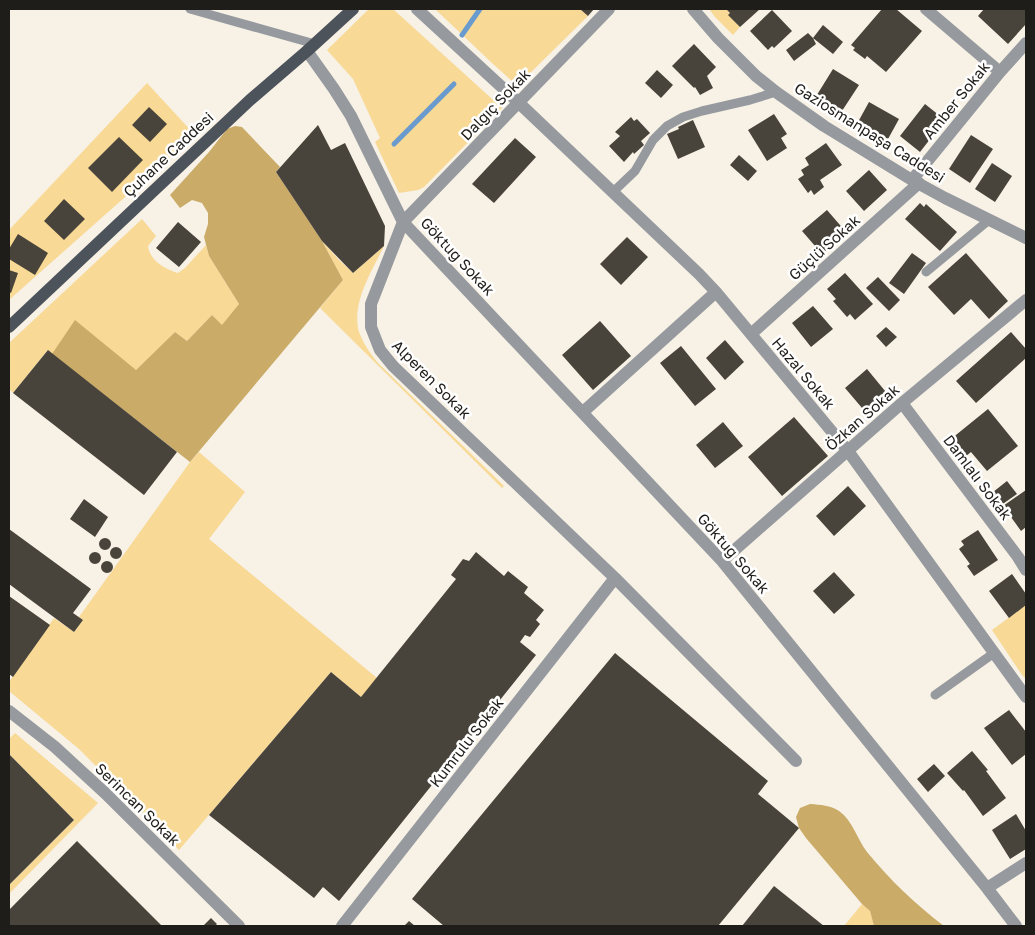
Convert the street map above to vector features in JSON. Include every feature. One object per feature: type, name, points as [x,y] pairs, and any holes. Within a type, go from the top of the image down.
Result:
[{"type":"main road","name":"Çuhane Caddesi","points":[[9,327],[250,100],[353,9]]},
{"type":"street","name":"Hazal Sokak","points":[[417,9],[519,102],[716,292],[848,451],[1026,697]]},
{"type":"street","name":"Dalgıç Sokak","points":[[403,222],[610,9]]},
{"type":"street","name":"Gaziosmanpaşa Caddesi","points":[[693,9],[718,38],[756,76],[824,126],[916,181],[1026,238]]},
{"type":"street","points":[[926,9],[1000,72]]},
{"type":"street","name":"Amber Sokak","points":[[916,181],[1000,72],[1026,43]]},
{"type":"street","points":[[311,47],[351,116],[403,222]]},
{"type":"street","name":"Güçlü Sokak","points":[[751,334],[916,181]]},
{"type":"street","name":"Göktuğ Sokak","points":[[403,222],[722,561],[1016,926]]},
{"type":"street","name":"Alperen Sokak","points":[[403,222],[371,304],[371,327],[380,350],[393,366],[615,578],[796,761]]},
{"type":"street","points":[[583,412],[716,292]]},
{"type":"street","name":"Özkan Sokak","points":[[722,561],[902,403],[1026,300]]},
{"type":"street","name":"Damlalı Sokak","points":[[902,403],[1022,553],[1026,570]]},
{"type":"street","name":"Kumrulu Sokak","points":[[342,926],[615,578]]},
{"type":"street","name":"Serincan Sokak","points":[[9,711],[54,747],[104,793],[238,926]]},
{"type":"street","points":[[987,888],[1026,863]]},
{"type":"lane","points":[[190,9],[311,47]]},
{"type":"lane","points":[[612,192],[635,171],[653,140],[667,126],[683,117],[702,111],[776,92]]},
{"type":"lane","points":[[926,272],[989,220]]},
{"type":"lane","points":[[935,695],[994,653]]},
{"type":"shaded area","points":[[369,9],[393,9],[502,108],[424,187],[418,190],[399,193],[375,142],[380,138],[353,79],[327,50]]},
{"type":"shaded area","points":[[435,9],[580,9],[588,16],[518,83],[513,82]]},
{"type":"shaded area","points":[[709,9],[726,9],[740,27],[733,35]]},
{"type":"shaded area","points":[[147,83],[195,135],[9,300],[9,230]]},
{"type":"shaded area","points":[[235,126],[242,127],[280,167],[276,172],[322,241],[343,280],[190,462],[52,354],[75,320],[136,370],[175,332],[187,341],[212,315],[222,325],[239,304],[209,256],[204,237],[208,224],[208,213],[202,203],[192,200],[180,208],[170,195],[227,129]]},
{"type":"shaded area","points":[[142,219],[156,236],[148,246],[152,256],[159,264],[178,273],[206,245],[209,256],[239,304],[222,326],[212,315],[187,341],[175,332],[136,370],[52,354],[47,351],[13,393],[9,389],[9,343]]},
{"type":"shaded area","points":[[322,241],[353,273],[384,246],[360,299],[357,321],[359,332],[377,362],[504,486],[502,488],[320,308],[343,280]]},
{"type":"shaded area","points":[[199,452],[245,492],[209,539],[377,678],[361,697],[331,672],[179,850],[79,749],[9,691],[9,682],[54,618],[74,632],[83,620],[79,617]]},
{"type":"shaded area","points":[[1026,605],[1026,679],[992,630]]},
{"type":"shaded area","points":[[15,733],[98,803],[9,894],[9,885],[74,820],[9,754],[9,739]]},
{"type":"shaded area","points":[[810,804],[832,808],[844,815],[867,852],[894,882],[944,926],[874,926],[870,911],[862,904],[799,828],[796,817],[800,808]]},
{"type":"shaded area","points":[[862,904],[870,911],[874,926],[844,926]]},
{"type":"building","points":[[580,9],[594,9],[588,16]]},
{"type":"building","points":[[726,9],[760,9],[740,27],[728,15],[730,13]]},
{"type":"building","points":[[882,9],[896,9],[922,31],[886,72],[867,56],[865,59],[853,50],[855,48],[851,45]]},
{"type":"building","points":[[984,9],[1024,9],[1026,11],[1026,24],[1008,44],[978,16]]},
{"type":"building","points":[[772,10],[792,31],[774,48],[772,46],[768,50],[750,31]]},
{"type":"building","points":[[823,25],[843,42],[833,54],[813,38]]},
{"type":"building","points":[[808,33],[816,44],[794,61],[786,50]]},
{"type":"building","points":[[694,44],[716,67],[707,76],[713,88],[700,95],[695,87],[672,66]]},
{"type":"building","points":[[833,69],[859,85],[840,114],[815,98]]},
{"type":"building","points":[[657,70],[673,85],[661,98],[645,83]]},
{"type":"building","points":[[869,102],[899,119],[888,139],[858,122]]},
{"type":"building","points":[[925,104],[945,120],[920,152],[900,136]]},
{"type":"building","points":[[149,107],[167,124],[150,142],[132,125]]},
{"type":"building","points":[[774,114],[787,134],[781,138],[787,148],[767,161],[748,130]]},
{"type":"building","points":[[631,117],[634,121],[637,119],[650,133],[641,141],[644,145],[634,154],[633,152],[624,162],[609,146],[620,136],[615,132]]},
{"type":"building","points":[[693,120],[705,147],[678,159],[667,134]]},
{"type":"building","points":[[318,125],[331,150],[345,143],[385,226],[384,246],[353,273],[322,241],[276,172]]},
{"type":"building","points":[[971,135],[993,149],[970,183],[949,169]]},
{"type":"building","points":[[119,137],[143,160],[112,192],[88,168]]},
{"type":"building","points":[[515,138],[536,157],[494,203],[472,184]]},
{"type":"building","points":[[826,143],[842,165],[820,180],[824,187],[814,195],[811,190],[808,193],[798,179],[804,175],[801,170],[809,165],[805,158]]},
{"type":"building","points":[[739,155],[757,171],[748,181],[730,165]]},
{"type":"building","points":[[992,163],[1012,176],[995,202],[975,189]]},
{"type":"building","points":[[869,170],[887,190],[864,211],[846,191]]},
{"type":"building","points":[[64,199],[85,219],[64,240],[44,221]]},
{"type":"building","points":[[920,203],[924,207],[926,204],[957,232],[940,251],[905,219]]},
{"type":"building","points":[[827,210],[846,232],[822,254],[802,231]]},
{"type":"building","points":[[178,222],[201,242],[179,267],[156,248]]},
{"type":"building","points":[[18,234],[48,253],[35,275],[9,259],[9,249]]},
{"type":"building","points":[[627,237],[648,257],[621,285],[600,264]]},
{"type":"building","points":[[912,253],[926,263],[904,294],[889,283]]},
{"type":"building","points":[[966,253],[1008,301],[989,319],[971,299],[954,315],[928,287]]},
{"type":"building","points":[[9,270],[18,273],[11,293],[9,292]]},
{"type":"building","points":[[845,273],[873,304],[855,320],[850,314],[847,317],[833,301],[836,299],[827,289]]},
{"type":"building","points":[[878,277],[900,300],[889,311],[866,288]]},
{"type":"building","points":[[813,306],[833,329],[811,347],[792,323]]},
{"type":"building","points":[[600,321],[631,356],[593,390],[562,355]]},
{"type":"building","points":[[886,327],[897,337],[886,347],[876,336]]},
{"type":"building","points":[[1011,332],[1026,349],[1026,358],[976,403],[956,381]]},
{"type":"building","points":[[725,340],[744,362],[725,380],[706,358]]},
{"type":"building","points":[[681,346],[716,389],[695,406],[660,363]]},
{"type":"building","points":[[48,350],[177,452],[144,495],[13,393]]},
{"type":"building","points":[[867,369],[890,397],[868,415],[845,388]]},
{"type":"building","points":[[988,409],[1018,446],[987,471],[971,452],[966,456],[951,439]]},
{"type":"building","points":[[794,417],[828,456],[782,496],[748,457]]},
{"type":"building","points":[[723,422],[743,446],[715,468],[696,445]]},
{"type":"building","points":[[1007,481],[1017,494],[997,508],[988,496]]},
{"type":"building","points":[[848,486],[866,506],[834,536],[816,516]]},
{"type":"building","points":[[1026,490],[1026,527],[1021,531],[1003,506]]},
{"type":"building","points":[[84,499],[108,517],[95,537],[70,519]]},
{"type":"building","points":[[9,529],[91,589],[73,613],[83,620],[74,632],[9,584]]},
{"type":"building","points":[[978,530],[998,560],[974,576],[967,566],[970,564],[959,549],[964,545],[961,541]]},
{"type":"building","points":[[105,538],[111,544],[105,550],[99,544]]},
{"type":"building","points":[[116,547],[122,553],[116,559],[110,553]]},
{"type":"building","points":[[95,552],[101,558],[95,564],[89,558]]},
{"type":"building","points":[[476,552],[504,576],[508,571],[528,587],[524,593],[544,610],[536,620],[540,624],[530,637],[525,635],[520,642],[536,655],[339,901],[323,887],[314,898],[209,815],[331,672],[361,697],[456,579],[451,575],[463,559],[469,561]]},
{"type":"building","points":[[107,561],[113,567],[107,573],[101,567]]},
{"type":"building","points":[[834,572],[855,595],[834,614],[813,591]]},
{"type":"building","points":[[1012,574],[1026,594],[1026,605],[1009,618],[989,591]]},
{"type":"building","points":[[9,596],[50,625],[13,677],[9,674]]},
{"type":"building","points":[[615,653],[768,781],[758,794],[799,828],[718,926],[444,926],[412,899]]},
{"type":"building","points":[[1009,710],[1026,732],[1026,754],[1012,765],[984,728]]},
{"type":"building","points":[[972,751],[988,770],[986,771],[1006,798],[983,816],[964,790],[947,773]]},
{"type":"building","points":[[9,754],[74,820],[9,885]]},
{"type":"building","points":[[934,764],[945,776],[928,792],[917,779]]},
{"type":"building","points":[[1016,814],[1026,831],[1026,849],[1010,859],[992,830]]},
{"type":"building","points":[[77,841],[162,926],[9,926],[9,910]]},
{"type":"building","points":[[774,886],[824,926],[742,926]]},
{"type":"building","points":[[211,918],[217,924],[215,926],[203,926]]},
{"type":"building","points":[[409,921],[415,926],[404,926]]},
{"type":"waterway","points":[[462,35],[480,9]]},
{"type":"waterway","points":[[394,144],[454,84]]}]
